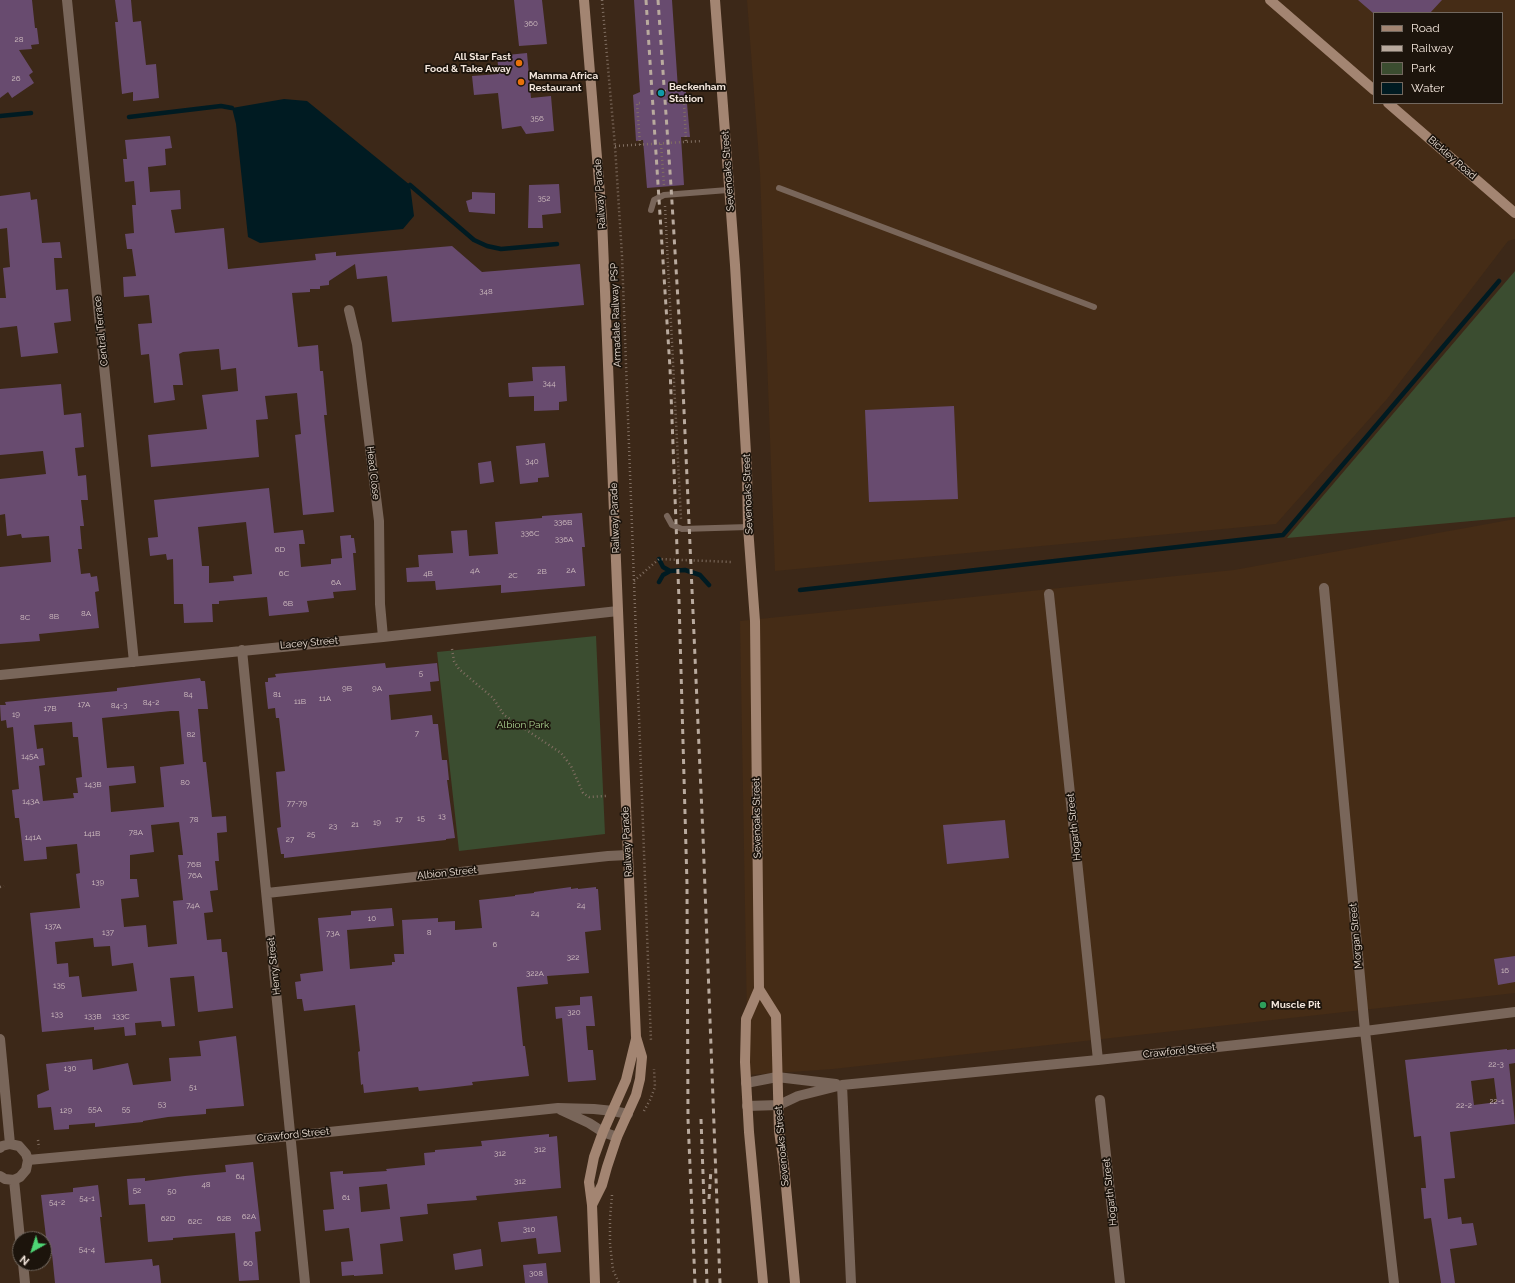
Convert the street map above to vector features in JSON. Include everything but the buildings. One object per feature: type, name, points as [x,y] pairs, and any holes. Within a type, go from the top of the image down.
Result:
[{"type":"street","name":"Central Terrace","points":[[66,0],[134,662]]},
{"type":"street","name":"Railway Parade","points":[[584,0],[602,218],[636,1037],[642,1057],[640,1079],[636,1095],[617,1137],[606,1168],[602,1185],[592,1205]]},
{"type":"street","name":"Sevenoaks Street","points":[[715,0],[728,190],[736,273],[747,470],[748,527],[755,621],[759,988],[746,1019],[745,1062],[747,1106],[763,1283]]},
{"type":"street","points":[[1270,0],[1373,89]]},
{"type":"street","name":"Bickley Road","points":[[1389,104],[1515,213]]},
{"type":"street","name":"Head Close","points":[[349,310],[357,344],[379,513],[380,604],[383,637]]},
{"type":"street","name":"Morgan Street","points":[[1324,588],[1365,1031],[1394,1283]]},
{"type":"street","name":"Hogarth Street","points":[[1049,594],[1098,1060]]},
{"type":"street","name":"Lacey Street","points":[[0,675],[383,637],[618,611]]},
{"type":"street","name":"Henry Street","points":[[242,650],[305,1283]]},
{"type":"street","name":"Albion Street","points":[[267,892],[628,855]]},
{"type":"street","name":"Sevenoaks Street","points":[[759,988],[776,1016],[779,1131],[784,1165],[795,1283]]},
{"type":"street","name":"Crawford Street","points":[[747,1106],[779,1106],[798,1096],[842,1085],[1098,1060],[1365,1031],[1515,1012]]},
{"type":"street","name":"Railway Parade","points":[[595,1283],[592,1205],[588,1182],[594,1157],[603,1132],[626,1080],[636,1037]]},
{"type":"street","points":[[0,1039],[10,1144]]},
{"type":"street","name":"Crawford Street","points":[[746,1083],[777,1077],[842,1085]]},
{"type":"street","points":[[842,1085],[850,1283]]},
{"type":"street","name":"Hogarth Street","points":[[1100,1100],[1120,1283]]},
{"type":"street","points":[[558,1108],[589,1123],[603,1132],[617,1137]]},
{"type":"street","name":"Crawford Street","points":[[28,1160],[291,1136],[558,1108],[613,1110],[628,1114]]},
{"type":"street","points":[[0,1148],[10,1144],[19,1146],[26,1154],[28,1160],[26,1170],[20,1177],[14,1180],[5,1179],[0,1176]]},
{"type":"street","points":[[14,1180],[19,1231]]},
{"type":"street","points":[[24,1271],[25,1283]]},
{"type":"lane","points":[[779,188],[1094,306]]},
{"type":"lane","points":[[651,210],[654,200],[664,195],[728,190]]},
{"type":"lane","points":[[667,516],[672,525],[682,529],[748,527]]},
{"type":"path","name":"Armadale Railway PSP","points":[[602,0],[615,146],[622,256],[636,630]]},
{"type":"path","points":[[679,102],[684,101],[686,142]]},
{"type":"path","points":[[640,145],[637,103],[641,103]]},
{"type":"path","points":[[615,146],[702,141]]},
{"type":"path","points":[[662,144],[682,529]]},
{"type":"path","points":[[634,582],[659,560],[732,562]]},
{"type":"path","points":[[452,649],[454,661],[459,668],[493,698],[504,715],[561,753],[571,766],[583,793],[590,797],[606,796]]},
{"type":"path","points":[[0,887],[4,886]]},
{"type":"path","points":[[38,1140],[40,1150]]},
{"type":"shaded area","points":[[747,0],[1515,0],[1515,239],[1508,241],[1387,399],[1276,524],[775,571],[760,172]]},
{"type":"shaded area","points":[[1515,519],[1515,993],[833,1069],[748,1075],[740,621],[1234,570]]},
{"type":"green space","points":[[1515,271],[1515,517],[1287,538]]},
{"type":"green space","name":"Albion Park","points":[[596,636],[605,834],[459,851],[437,652]]},
{"type":"water","points":[[284,99],[307,101],[410,185],[414,216],[403,229],[260,243],[248,237],[236,124],[232,108]]},
{"type":"waterway","points":[[129,117],[221,106],[232,108]]},
{"type":"waterway","points":[[0,116],[31,113]]},
{"type":"waterway","points":[[410,185],[474,240],[487,246],[501,249],[557,244]]},
{"type":"waterway","points":[[800,590],[1283,535],[1499,281]]},
{"type":"waterway","points":[[659,559],[663,567],[670,571],[685,570],[700,575],[709,585]]},
{"type":"waterway","points":[[659,582],[663,575],[670,571]]},
{"type":"railway","points":[[646,0],[670,368],[679,600],[687,884],[688,1119],[695,1283]]},
{"type":"railway","points":[[658,0],[682,366],[703,836],[720,1283]]},
{"type":"railway","points":[[701,1119],[707,1283]]},
{"type":"railway","points":[[709,1199],[711,1169]]},
{"type":"place","name":"All Star Fast Food & Take Away","points":[[519,63]]},
{"type":"place","name":"Mamma Africa Restaurant","points":[[521,82]]},
{"type":"place","name":"Beckenham Station","points":[[661,93]]},
{"type":"place","name":"Muscle Pit","points":[[1263,1005]]}]
